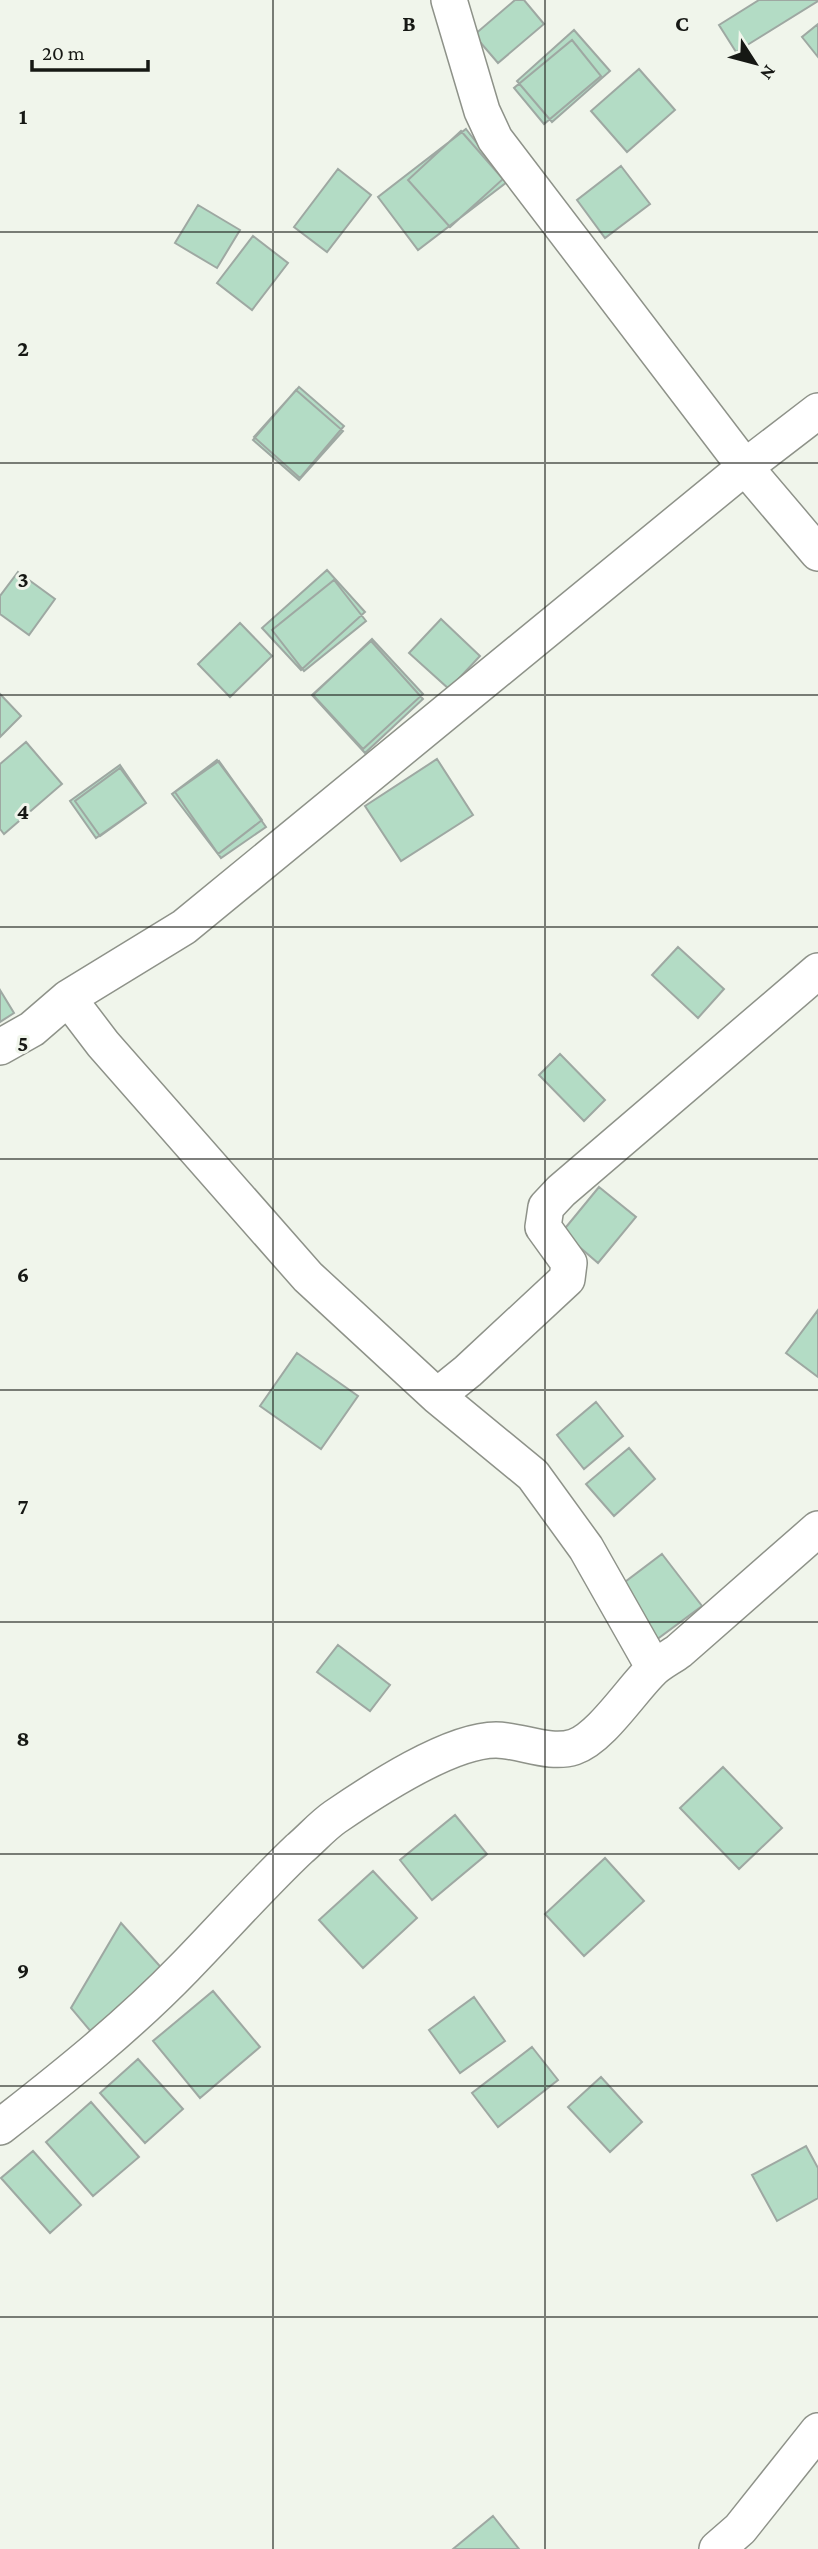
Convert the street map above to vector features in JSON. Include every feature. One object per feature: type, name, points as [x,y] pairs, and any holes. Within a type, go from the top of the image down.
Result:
[{"type":"street","points":[[449,0],[482,111],[495,139],[744,467],[818,553]]},
{"type":"street","points":[[0,1047],[32,1029],[68,998],[184,927],[744,467],[818,411]]},
{"type":"street","points":[[437,1396],[468,1371],[567,1279],[569,1263],[544,1227],[546,1208],[561,1191],[818,971]]},
{"type":"street","points":[[68,998],[103,1044],[308,1277],[437,1396],[533,1475],[586,1548],[654,1668]]},
{"type":"street","points":[[0,2127],[124,2026],[184,1968],[266,1880],[332,1819],[390,1782],[453,1749],[477,1741],[498,1740],[559,1750],[590,1738],[654,1668],[679,1651],[818,1529]]},
{"type":"street","points":[[717,2549],[740,2529],[818,2431]]},
{"type":"building","points":[[515,0],[524,0],[544,24],[498,63],[474,35]]},
{"type":"building","points":[[759,0],[818,1],[736,52],[719,25]]},
{"type":"building","points":[[818,24],[818,57],[802,37]]},
{"type":"building","points":[[574,30],[610,71],[552,122],[517,81]]},
{"type":"building","points":[[572,40],[601,76],[544,124],[514,88]]},
{"type":"building","points":[[639,69],[675,110],[627,152],[591,111]]},
{"type":"building","points":[[466,129],[507,182],[418,250],[378,197]]},
{"type":"building","points":[[461,131],[503,179],[450,227],[408,180]]},
{"type":"building","points":[[621,166],[650,204],[605,238],[577,200]]},
{"type":"building","points":[[338,169],[371,195],[327,252],[294,227]]},
{"type":"building","points":[[198,205],[240,230],[217,268],[175,243]]},
{"type":"building","points":[[253,236],[288,263],[252,310],[217,283]]},
{"type":"building","points":[[299,387],[344,426],[300,478],[254,437]]},
{"type":"building","points":[[296,390],[343,431],[299,480],[253,440]]},
{"type":"building","points":[[327,570],[365,612],[301,670],[262,628]]},
{"type":"building","points":[[18,572],[55,599],[29,635],[0,614],[0,596]]},
{"type":"building","points":[[334,580],[366,621],[304,671],[272,630]]},
{"type":"building","points":[[441,619],[480,656],[449,689],[409,653]]},
{"type":"building","points":[[240,623],[272,656],[230,697],[198,664]]},
{"type":"building","points":[[372,639],[423,694],[363,749],[313,695]]},
{"type":"building","points":[[371,641],[423,699],[365,753],[312,695]]},
{"type":"building","points":[[0,694],[21,716],[0,737]]},
{"type":"building","points":[[26,742],[62,784],[4,834],[0,829],[0,764]]},
{"type":"building","points":[[437,759],[473,815],[401,861],[365,806]]},
{"type":"building","points":[[217,760],[262,820],[218,854],[172,794]]},
{"type":"building","points":[[219,761],[266,827],[221,858],[175,792]]},
{"type":"building","points":[[120,765],[146,803],[96,838],[70,801]]},
{"type":"building","points":[[120,768],[146,803],[100,836],[75,801]]},
{"type":"building","points":[[678,947],[724,989],[698,1018],[652,975]]},
{"type":"building","points":[[0,990],[14,1013],[0,1022]]},
{"type":"building","points":[[560,1054],[605,1100],[584,1121],[539,1075]]},
{"type":"building","points":[[599,1187],[636,1217],[598,1263],[562,1232]]},
{"type":"building","points":[[818,1310],[818,1377],[786,1353]]},
{"type":"building","points":[[297,1353],[358,1396],[321,1449],[260,1406]]},
{"type":"building","points":[[596,1402],[623,1436],[584,1469],[557,1435]]},
{"type":"building","points":[[629,1448],[655,1479],[614,1516],[586,1484]]},
{"type":"building","points":[[662,1554],[702,1606],[656,1640],[617,1588]]},
{"type":"building","points":[[338,1645],[390,1685],[370,1711],[317,1672]]},
{"type":"building","points":[[723,1767],[782,1828],[739,1869],[680,1808]]},
{"type":"building","points":[[455,1815],[487,1854],[432,1900],[400,1860]]},
{"type":"building","points":[[605,1858],[644,1901],[584,1956],[545,1914]]},
{"type":"building","points":[[373,1871],[417,1918],[363,1968],[319,1920]]},
{"type":"building","points":[[121,1923],[167,1974],[98,2040],[71,2008]]},
{"type":"building","points":[[213,1991],[260,2047],[200,2098],[153,2041]]},
{"type":"building","points":[[474,1997],[505,2041],[460,2073],[429,2030]]},
{"type":"building","points":[[532,2047],[558,2080],[498,2127],[472,2093]]},
{"type":"building","points":[[138,2059],[183,2109],[145,2143],[100,2093]]},
{"type":"building","points":[[601,2077],[642,2122],[610,2152],[568,2107]]},
{"type":"building","points":[[91,2102],[139,2157],[93,2196],[46,2142]]},
{"type":"building","points":[[806,2146],[818,2168],[818,2198],[777,2221],[752,2175]]},
{"type":"building","points":[[33,2151],[81,2205],[50,2233],[1,2178]]},
{"type":"building","points":[[493,2516],[519,2549],[453,2549]]}]
